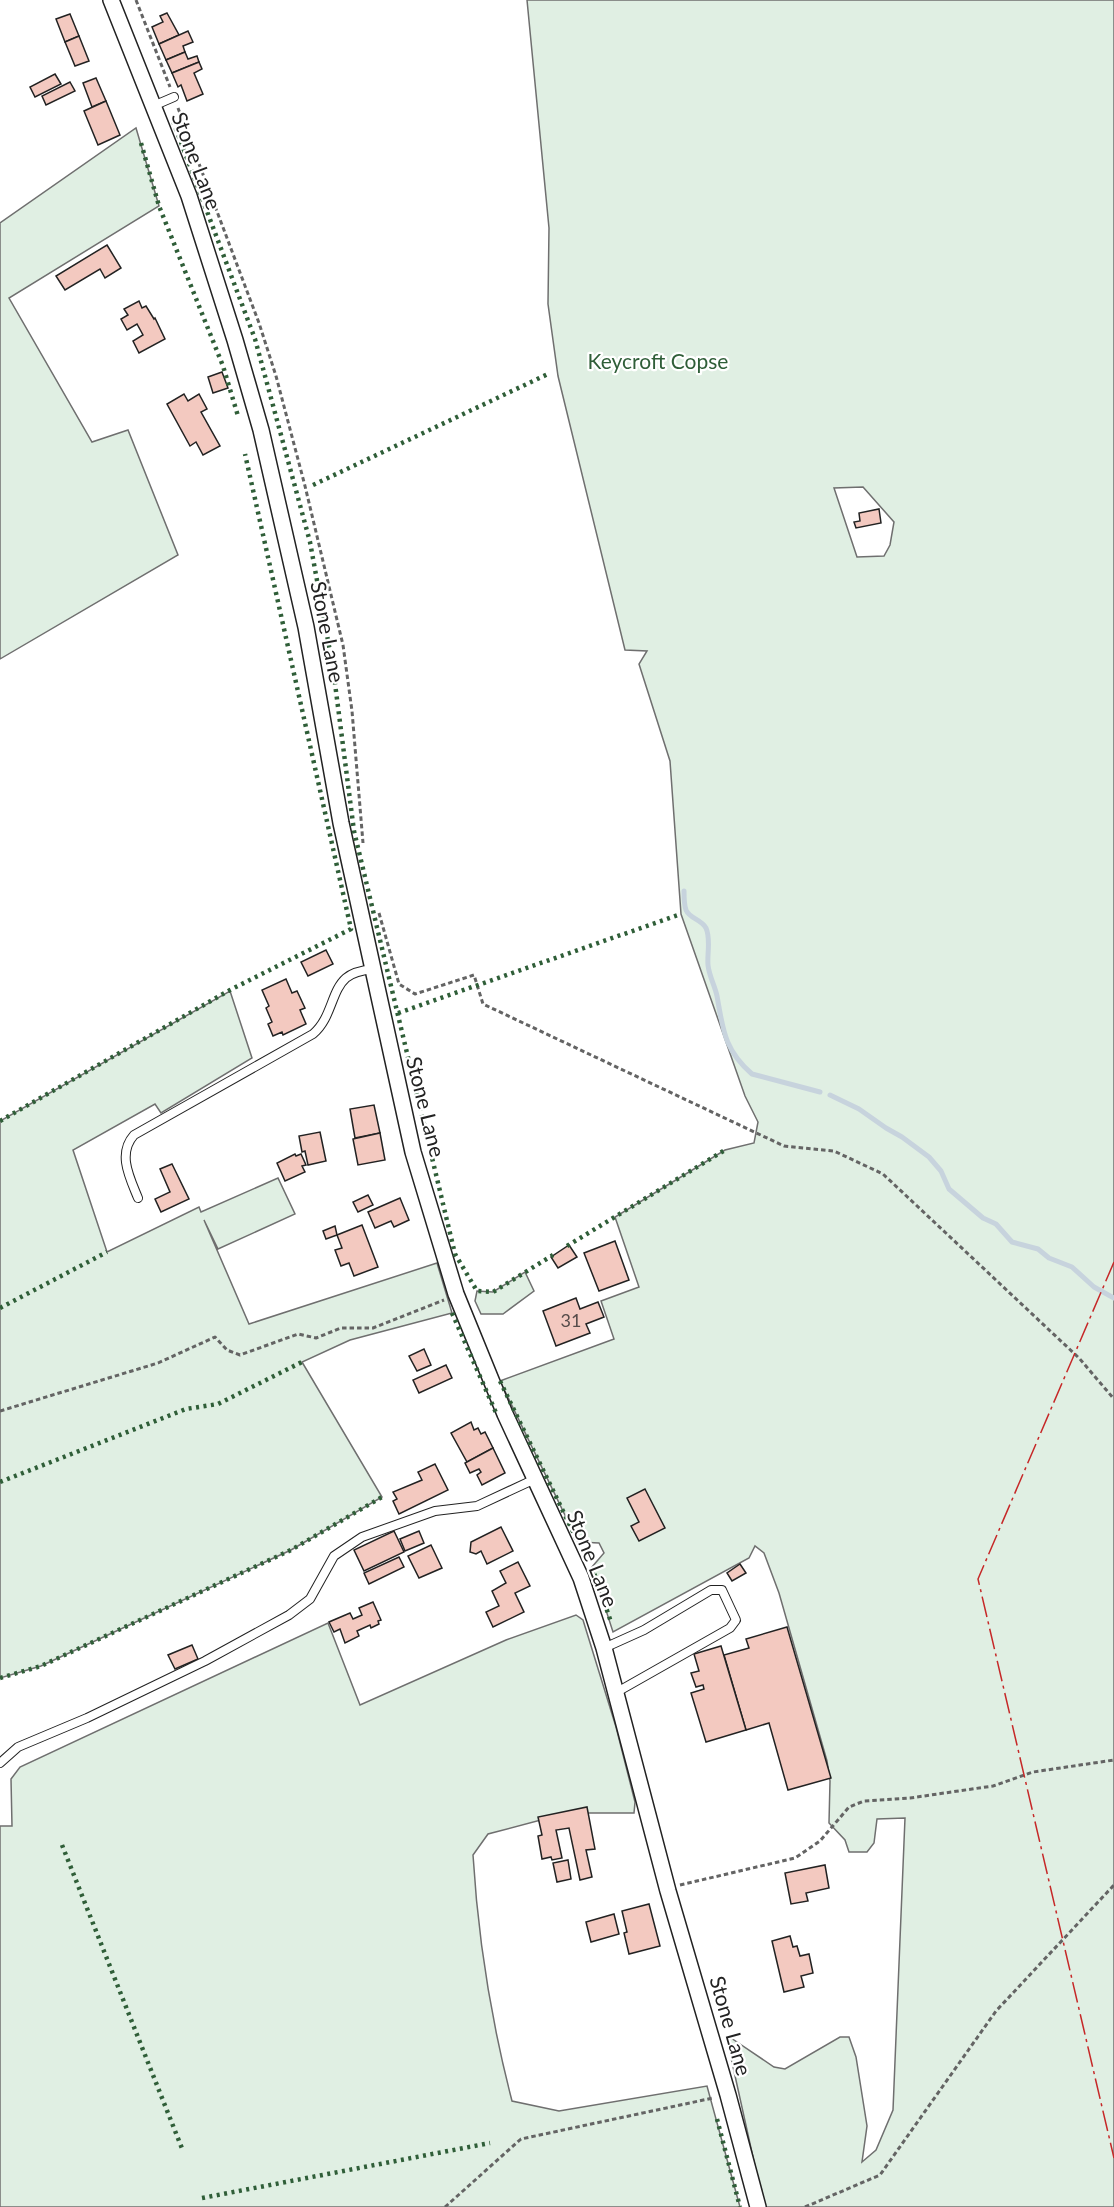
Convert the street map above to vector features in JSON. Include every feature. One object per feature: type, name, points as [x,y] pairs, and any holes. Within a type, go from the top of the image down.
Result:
[{"type":"street","name":"Stone Lane","points":[[111,0],[189,196],[224,303],[266,451],[306,627],[341,823],[413,1152],[456,1294],[505,1414],[581,1578],[604,1648],[668,1891],[728,2095],[758,2207]]},
{"type":"lane","points":[[155,112],[174,97]]},
{"type":"lane","points":[[138,1198],[125,1161],[126,1146],[134,1135],[313,1034],[327,1017],[347,976],[373,969]]},
{"type":"lane","points":[[0,1762],[18,1747],[87,1718],[205,1661],[289,1615],[310,1599],[334,1556],[362,1537],[435,1511],[477,1506],[535,1479]]},
{"type":"lane","points":[[604,1648],[644,1630],[711,1590],[722,1590],[736,1620],[730,1628],[617,1692]]},
{"type":"path","points":[[135,0],[179,108],[259,322],[276,376],[343,645],[352,711],[364,852]]},
{"type":"path","points":[[155,112],[179,108]]},
{"type":"path","points":[[377,906],[399,984],[415,994],[474,975],[483,1004],[784,1146],[834,1151],[883,1174],[1079,1358],[1114,1400]]},
{"type":"path","points":[[0,1411],[158,1363],[215,1337],[227,1350],[240,1355],[298,1334],[316,1338],[341,1328],[373,1328],[456,1294]]},
{"type":"path","points":[[668,1891],[683,1884],[795,1858],[820,1841],[849,1807],[864,1801],[910,1798],[993,1786],[1033,1772],[1114,1760]]},
{"type":"path","points":[[805,2207],[879,2175],[996,2011],[1114,1885]]},
{"type":"path","points":[[445,2207],[521,2139],[728,2095]]},
{"type":"green space","name":"Keycroft Copse","points":[[527,0],[1114,0],[1114,2207],[764,2207],[728,2044],[731,2038],[774,2067],[785,2069],[840,2037],[849,2037],[856,2057],[867,2126],[862,2162],[876,2150],[893,2110],[905,1818],[877,1819],[874,1843],[867,1852],[849,1852],[845,1840],[829,1823],[830,1781],[827,1761],[779,1593],[764,1553],[755,1546],[749,1558],[613,1632],[592,1567],[604,1553],[599,1543],[578,1542],[500,1381],[614,1339],[601,1301],[639,1287],[615,1217],[725,1150],[754,1143],[758,1122],[745,1096],[681,914],[670,761],[639,664],[647,651],[625,650],[558,376],[548,304],[549,228]],"holes":[[[863,487],[894,522],[890,545],[884,556],[857,557],[834,488]]]},
{"type":"green space","points":[[136,128],[159,206],[9,298],[92,442],[128,430],[178,555],[0,659],[0,223]]},
{"type":"green space","points":[[230,991],[252,1058],[161,1113],[155,1104],[73,1150],[107,1252],[199,1207],[201,1212],[278,1178],[295,1214],[218,1249],[204,1220],[249,1324],[437,1263],[452,1313],[350,1340],[302,1362],[382,1497],[291,1550],[41,1666],[0,1678],[0,1121]]},
{"type":"green space","points":[[525,1272],[534,1291],[503,1314],[481,1314],[475,1301],[477,1291],[493,1292]]},
{"type":"green space","points":[[576,1615],[583,1620],[616,1727],[635,1802],[634,1813],[567,1813],[488,1834],[473,1855],[486,1979],[512,2101],[559,2111],[707,2086],[740,2207],[0,2207],[0,1826],[12,1826],[11,1779],[20,1767],[328,1623],[360,1705],[506,1640]]},
{"type":"building","points":[[167,13],[179,35],[159,44],[152,27],[163,22],[160,16]]},
{"type":"building","points":[[70,14],[79,36],[65,42],[56,19]]},
{"type":"building","points":[[188,31],[193,42],[183,46],[185,52],[166,60],[159,44]]},
{"type":"building","points":[[79,36],[89,61],[75,66],[65,42]]},
{"type":"building","points":[[185,52],[188,59],[197,56],[199,62],[172,73],[166,60]]},
{"type":"building","points":[[199,62],[202,69],[194,73],[203,94],[187,101],[181,85],[178,87],[172,73]]},
{"type":"building","points":[[55,74],[61,84],[35,97],[30,87]]},
{"type":"building","points":[[96,78],[106,101],[92,107],[83,83]]},
{"type":"building","points":[[70,82],[75,91],[46,105],[42,96]]},
{"type":"building","points":[[106,101],[120,135],[98,145],[84,111]]},
{"type":"building","points":[[107,245],[121,268],[105,278],[100,269],[65,290],[56,276]]},
{"type":"building","points":[[139,301],[142,308],[146,306],[155,318],[165,339],[139,353],[133,341],[143,335],[137,324],[127,330],[121,319],[128,315],[124,309]]},
{"type":"building","points":[[222,372],[228,388],[213,393],[208,377]]},
{"type":"building","points":[[184,394],[188,401],[199,394],[207,409],[201,412],[220,446],[203,455],[196,442],[190,446],[167,404]]},
{"type":"building","points":[[879,509],[881,523],[856,528],[854,522],[860,521],[859,513]]},
{"type":"building","points":[[326,950],[333,964],[308,976],[301,962]]},
{"type":"building","points":[[286,979],[292,993],[297,991],[305,1008],[300,1010],[306,1024],[283,1035],[282,1032],[273,1036],[268,1024],[272,1022],[266,1008],[269,1006],[262,990]]},
{"type":"building","points":[[374,1105],[380,1133],[355,1138],[350,1109]]},
{"type":"building","points":[[320,1132],[326,1161],[308,1165],[305,1151],[302,1152],[299,1136]]},
{"type":"building","points":[[380,1133],[385,1160],[358,1165],[353,1139]]},
{"type":"building","points":[[295,1154],[296,1156],[301,1154],[306,1165],[302,1166],[305,1172],[285,1181],[277,1163]]},
{"type":"building","points":[[172,1164],[189,1199],[161,1212],[155,1199],[170,1192],[160,1169]]},
{"type":"building","points":[[368,1195],[373,1205],[358,1212],[353,1202]]},
{"type":"building","points":[[400,1198],[409,1220],[394,1227],[391,1221],[375,1228],[368,1212]]},
{"type":"building","points":[[362,1225],[378,1267],[354,1276],[349,1263],[341,1266],[335,1250],[342,1248],[337,1235]]},
{"type":"building","points":[[335,1226],[337,1235],[326,1239],[323,1231]]},
{"type":"building","points":[[615,1241],[629,1280],[599,1291],[584,1253]]},
{"type":"building","points":[[569,1245],[577,1257],[558,1268],[551,1257]]},
{"type":"building","points":[[576,1298],[580,1309],[598,1302],[604,1317],[586,1324],[590,1333],[556,1346],[543,1311]]},
{"type":"building","points":[[424,1349],[431,1365],[417,1371],[409,1356]]},
{"type":"building","points":[[446,1365],[452,1378],[419,1393],[413,1380]]},
{"type":"building","points":[[471,1422],[474,1430],[478,1428],[481,1434],[485,1432],[493,1448],[467,1462],[451,1433]]},
{"type":"building","points":[[493,1448],[505,1473],[482,1485],[477,1475],[481,1472],[479,1469],[470,1473],[465,1463]]},
{"type":"building","points":[[435,1464],[448,1490],[399,1514],[393,1501],[397,1499],[393,1492],[422,1480],[418,1472]]},
{"type":"building","points":[[645,1489],[665,1528],[639,1541],[631,1526],[639,1522],[627,1498]]},
{"type":"building","points":[[501,1527],[513,1551],[487,1564],[481,1551],[476,1554],[470,1552],[471,1542]]},
{"type":"building","points":[[394,1531],[404,1552],[364,1571],[354,1550]]},
{"type":"building","points":[[419,1531],[424,1543],[405,1551],[400,1539]]},
{"type":"building","points":[[431,1545],[442,1568],[419,1578],[408,1556]]},
{"type":"building","points":[[399,1557],[404,1567],[369,1584],[364,1573]]},
{"type":"building","points":[[518,1562],[530,1586],[515,1593],[524,1612],[493,1627],[486,1612],[499,1606],[492,1591],[506,1583],[500,1571]]},
{"type":"building","points":[[740,1564],[746,1573],[732,1581],[727,1573]]},
{"type":"building","points":[[373,1602],[381,1620],[378,1621],[379,1624],[357,1631],[359,1636],[345,1643],[340,1629],[334,1632],[329,1622],[350,1613],[353,1619],[362,1615],[359,1608]]},
{"type":"building","points":[[787,1627],[831,1778],[788,1790],[769,1723],[746,1730],[724,1655],[749,1648],[746,1639]]},
{"type":"building","points":[[192,1645],[198,1659],[175,1669],[168,1655]]},
{"type":"building","points":[[721,1646],[746,1730],[706,1742],[691,1693],[704,1689],[703,1685],[696,1687],[691,1673],[699,1671],[694,1654]]},
{"type":"building","points":[[587,1807],[595,1849],[586,1850],[592,1877],[580,1880],[569,1828],[556,1830],[562,1858],[542,1859],[538,1836],[542,1835],[538,1817]]},
{"type":"building","points":[[568,1860],[571,1879],[557,1882],[553,1863]]},
{"type":"building","points":[[825,1865],[829,1888],[806,1893],[808,1901],[791,1904],[785,1873]]},
{"type":"building","points":[[649,1904],[660,1946],[629,1954],[622,1911]]},
{"type":"building","points":[[614,1914],[619,1934],[591,1942],[586,1922]]},
{"type":"building","points":[[790,1936],[793,1947],[797,1946],[800,1956],[809,1954],[813,1973],[801,1976],[804,1987],[784,1992],[772,1941]]},
{"type":"waterway","points":[[684,891],[686,910],[706,928],[709,941],[709,969],[726,1038],[736,1056],[752,1074],[820,1092]]},
{"type":"waterway","points":[[830,1095],[859,1109],[929,1157],[941,1171],[949,1189],[983,1218],[996,1224],[1012,1242],[1038,1249],[1049,1258],[1072,1267],[1094,1287],[1114,1298]]},
{"type":"hedge","points":[[173,121],[255,339],[310,542],[333,668],[354,831],[455,1254],[477,1291],[493,1292],[553,1255]]},
{"type":"hedge","points":[[141,143],[159,206],[223,366],[238,416]]},
{"type":"hedge","points":[[313,485],[548,374]]},
{"type":"hedge","points":[[0,1121],[230,990],[351,929],[245,454]]},
{"type":"hedge","points":[[398,1013],[681,914]]},
{"type":"hedge","points":[[567,1246],[725,1150]]},
{"type":"hedge","points":[[0,1308],[107,1252]]},
{"type":"hedge","points":[[452,1313],[497,1415]]},
{"type":"hedge","points":[[0,1482],[186,1409],[218,1404],[302,1362]]},
{"type":"hedge","points":[[500,1381],[578,1542]]},
{"type":"hedge","points":[[0,1678],[41,1666],[291,1550],[382,1497]]},
{"type":"hedge","points":[[592,1567],[611,1622]]},
{"type":"hedge","points":[[62,1845],[183,2151]]},
{"type":"hedge","points":[[717,2119],[740,2207]]},
{"type":"hedge","points":[[202,2198],[490,2143]]},
{"type":"power","points":[[1114,1262],[978,1579],[1114,2158]]}]
